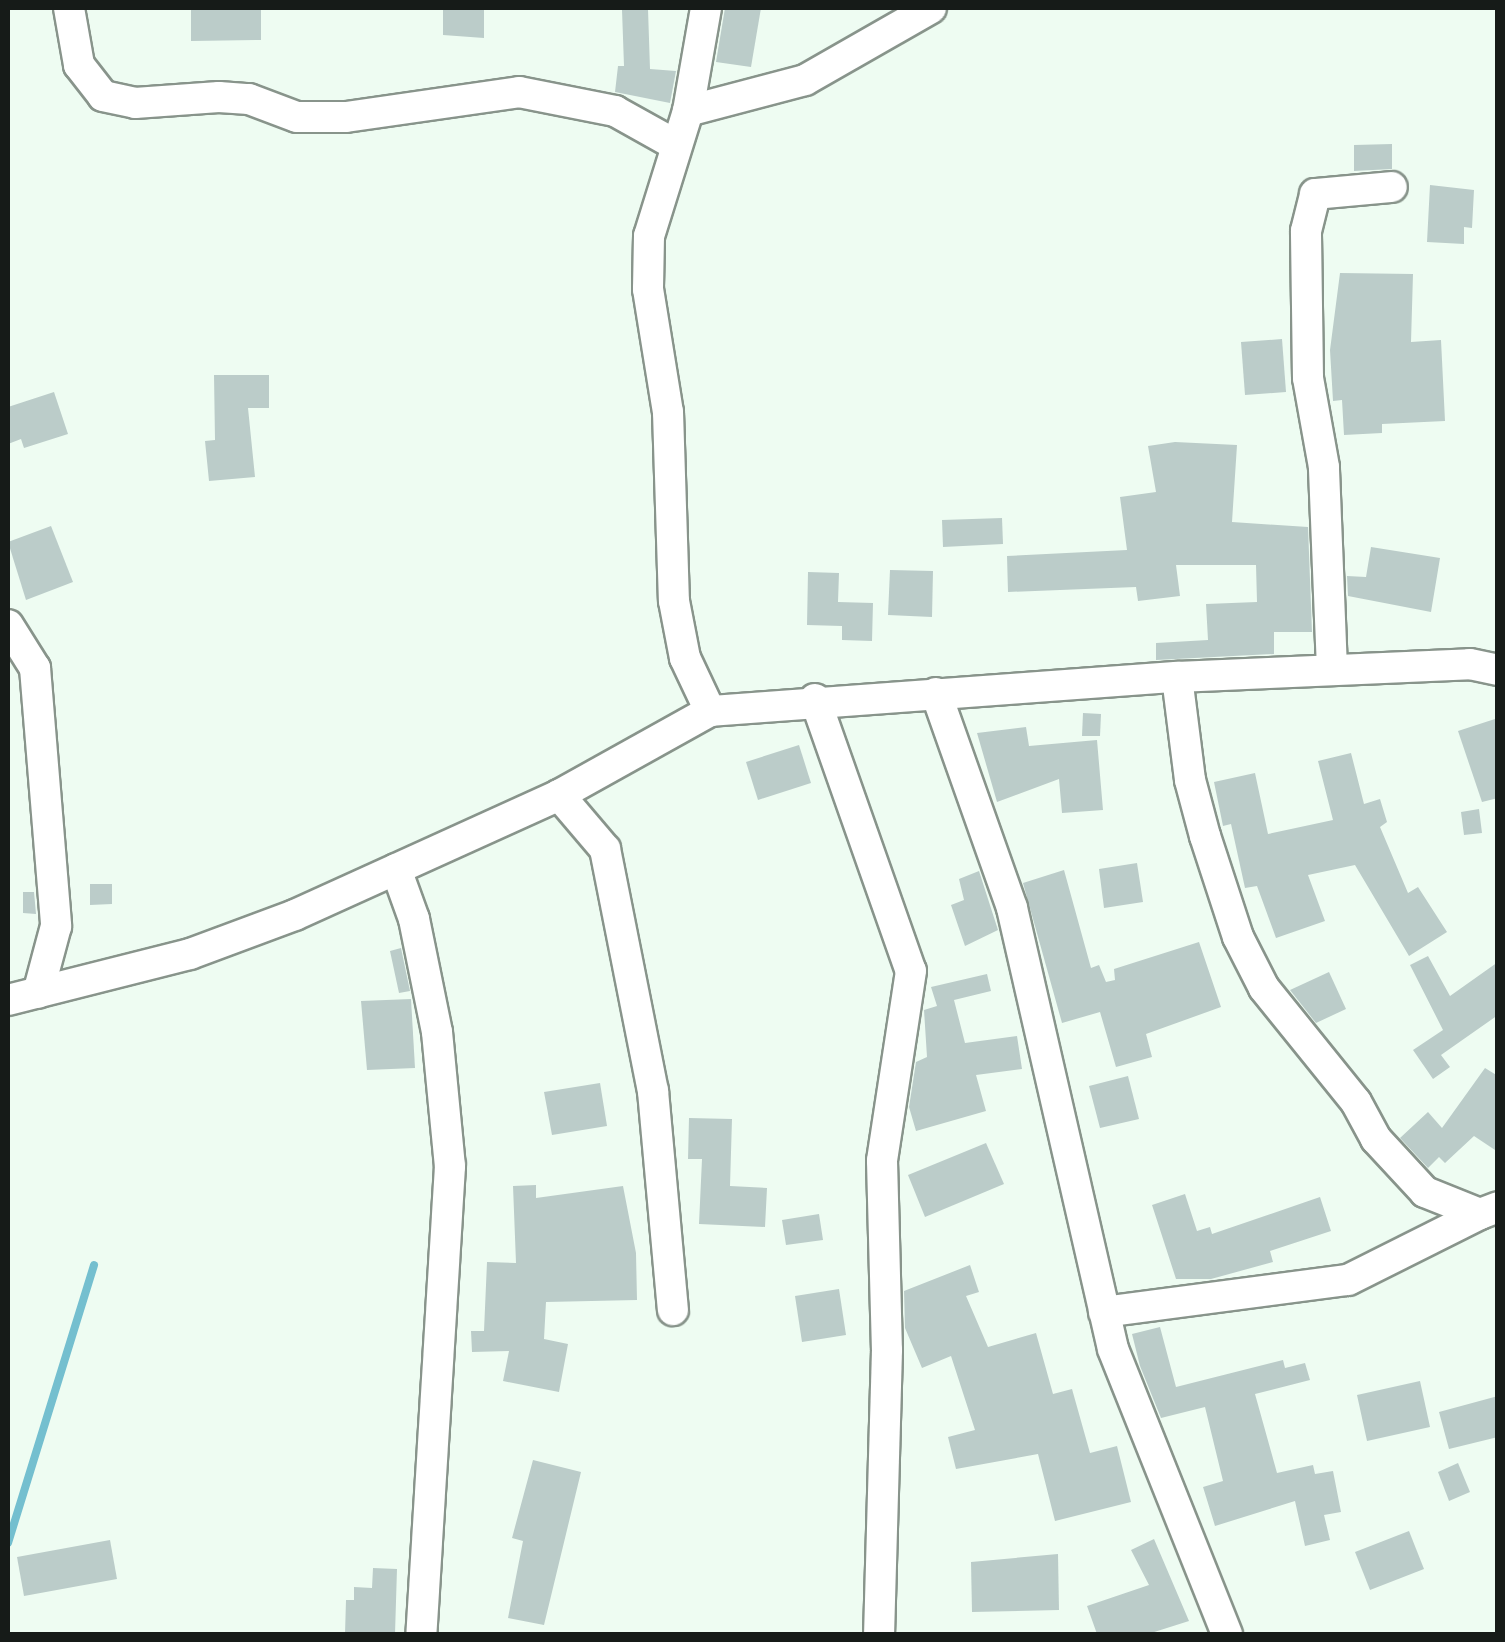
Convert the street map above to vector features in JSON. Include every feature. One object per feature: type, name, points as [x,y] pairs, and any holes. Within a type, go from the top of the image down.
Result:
[{"type":"street","points":[[69,8],[79,65],[103,96],[136,103],[219,97],[249,99],[297,117],[346,117],[519,92],[614,111],[676,145]]},
{"type":"street","points":[[706,8],[688,111],[649,236],[648,289],[668,412],[674,601],[686,658],[710,711]]},
{"type":"street","points":[[688,111],[805,80],[931,8]]},
{"type":"street","points":[[1332,670],[1324,467],[1308,378],[1306,231],[1315,194],[1392,187]]},
{"type":"street","points":[[8,625],[35,668],[56,926],[38,993]]},
{"type":"street","points":[[8,1000],[190,954],[396,869],[559,795],[710,711],[815,699],[1177,677],[1470,664],[1498,670]]},
{"type":"street","points":[[1177,677],[1190,780],[1205,836],[1238,937],[1264,988],[1356,1102],[1376,1139],[1425,1192],[1489,1210]]},
{"type":"street","points":[[936,693],[1012,908],[1104,1312],[1227,1634]]},
{"type":"street","points":[[815,699],[911,971],[882,1161],[888,1350],[879,1634]]},
{"type":"street","points":[[559,795],[605,849],[652,1091],[673,1310]]},
{"type":"street","points":[[396,869],[414,920],[437,1032],[450,1166],[421,1634]]},
{"type":"street","points":[[1104,1312],[1348,1280],[1489,1210]]},
{"type":"building","points":[[191,8],[261,8],[261,40],[191,41]]},
{"type":"building","points":[[443,8],[484,8],[484,38],[443,35]]},
{"type":"building","points":[[725,8],[761,8],[751,67],[716,62]]},
{"type":"building","points":[[648,9],[650,69],[676,71],[670,103],[615,92],[618,66],[624,66],[622,10]]},
{"type":"building","points":[[1392,144],[1392,169],[1354,171],[1354,145]]},
{"type":"building","points":[[1430,185],[1474,190],[1472,228],[1464,227],[1464,244],[1427,242]]},
{"type":"building","points":[[1340,273],[1413,274],[1411,342],[1441,340],[1445,421],[1382,424],[1382,433],[1344,435],[1342,400],[1333,401],[1330,350]]},
{"type":"building","points":[[1282,339],[1286,392],[1245,395],[1241,342]]},
{"type":"building","points":[[214,375],[269,375],[269,408],[248,408],[255,477],[209,481],[205,441],[215,440]]},
{"type":"building","points":[[54,392],[68,434],[24,448],[21,439],[8,444],[8,407]]},
{"type":"building","points":[[1175,442],[1237,445],[1232,522],[1308,527],[1312,632],[1274,632],[1274,654],[1156,660],[1156,643],[1208,640],[1206,604],[1257,602],[1256,565],[1176,565],[1180,596],[1138,601],[1136,587],[1008,592],[1007,556],[1127,550],[1120,497],[1156,492],[1148,446]]},
{"type":"building","points":[[1002,518],[1003,544],[943,547],[942,520]]},
{"type":"building","points":[[51,526],[73,582],[26,600],[8,542]]},
{"type":"building","points":[[1371,547],[1440,558],[1431,612],[1348,596],[1347,576],[1366,577]]},
{"type":"building","points":[[890,570],[933,571],[932,617],[888,615]]},
{"type":"building","points":[[808,572],[839,573],[838,602],[873,603],[872,641],[842,640],[842,626],[807,625]]},
{"type":"building","points":[[1083,713],[1101,714],[1100,736],[1082,736]]},
{"type":"building","points":[[1498,718],[1498,798],[1482,802],[1458,731]]},
{"type":"building","points":[[1026,727],[1029,746],[1097,740],[1103,810],[1062,813],[1059,779],[997,802],[977,733]]},
{"type":"building","points":[[799,745],[811,783],[758,800],[746,762]]},
{"type":"building","points":[[1351,753],[1364,804],[1380,799],[1387,822],[1380,827],[1408,893],[1418,887],[1447,932],[1409,956],[1355,865],[1308,875],[1325,921],[1276,938],[1257,886],[1245,888],[1231,824],[1223,826],[1214,782],[1255,773],[1268,834],[1333,820],[1318,761]]},
{"type":"building","points":[[1479,809],[1482,833],[1464,835],[1461,812]]},
{"type":"building","points":[[1137,863],[1143,902],[1104,908],[1099,869]]},
{"type":"building","points":[[1064,870],[1091,968],[1099,965],[1106,982],[1115,980],[1114,969],[1199,942],[1221,1007],[1146,1034],[1152,1057],[1116,1067],[1100,1012],[1062,1023],[1023,883]]},
{"type":"building","points":[[979,871],[998,930],[965,946],[951,905],[964,900],[959,879]]},
{"type":"building","points":[[90,884],[112,884],[112,904],[90,905]]},
{"type":"building","points":[[23,892],[34,892],[36,914],[23,913]]},
{"type":"building","points":[[401,948],[410,991],[399,993],[390,951]]},
{"type":"building","points":[[1428,956],[1450,996],[1498,962],[1498,1015],[1441,1055],[1450,1067],[1433,1079],[1413,1050],[1443,1030],[1410,965]]},
{"type":"building","points":[[1329,972],[1346,1009],[1316,1023],[1290,990]]},
{"type":"building","points":[[987,974],[991,991],[954,1000],[965,1043],[1017,1036],[1022,1069],[976,1075],[986,1111],[916,1131],[909,1107],[916,1062],[927,1057],[924,1010],[937,1006],[931,987]]},
{"type":"building","points":[[411,999],[415,1068],[367,1070],[361,1001]]},
{"type":"building","points":[[1485,1068],[1498,1076],[1498,1152],[1474,1136],[1445,1163],[1439,1157],[1428,1168],[1400,1138],[1428,1112],[1442,1128]]},
{"type":"building","points":[[1128,1076],[1139,1119],[1100,1128],[1089,1086]]},
{"type":"building","points":[[600,1083],[607,1126],[552,1135],[544,1092]]},
{"type":"building","points":[[689,1118],[732,1119],[730,1186],[767,1188],[765,1227],[699,1224],[702,1159],[688,1159]]},
{"type":"building","points":[[986,1143],[1004,1184],[925,1217],[908,1175]]},
{"type":"building","points":[[536,1185],[536,1198],[623,1186],[636,1253],[637,1300],[546,1302],[544,1339],[568,1344],[559,1392],[503,1381],[509,1351],[472,1352],[471,1331],[484,1331],[487,1262],[516,1263],[513,1186]]},
{"type":"building","points":[[1185,1194],[1197,1231],[1210,1227],[1212,1234],[1320,1197],[1331,1231],[1270,1251],[1273,1262],[1211,1279],[1176,1279],[1152,1205]]},
{"type":"building","points":[[819,1214],[823,1240],[786,1245],[782,1220]]},
{"type":"building","points":[[970,1265],[979,1292],[966,1296],[988,1347],[1036,1333],[1053,1394],[1072,1389],[1090,1453],[1117,1446],[1131,1502],[1055,1521],[1038,1454],[956,1469],[948,1437],[975,1430],[951,1356],[922,1368],[905,1328],[904,1291]]},
{"type":"building","points":[[839,1289],[846,1335],[802,1342],[795,1296]]},
{"type":"building","points":[[1160,1327],[1176,1387],[1283,1360],[1285,1368],[1305,1363],[1310,1380],[1255,1394],[1277,1473],[1313,1465],[1315,1474],[1333,1471],[1341,1512],[1324,1515],[1330,1540],[1305,1546],[1295,1501],[1215,1526],[1203,1487],[1223,1481],[1205,1407],[1161,1418],[1140,1366],[1132,1334]]},
{"type":"building","points":[[1420,1381],[1430,1427],[1367,1441],[1357,1395]]},
{"type":"building","points":[[1498,1396],[1498,1437],[1449,1449],[1439,1412]]},
{"type":"building","points":[[533,1460],[581,1472],[544,1625],[508,1618],[523,1541],[512,1538]]},
{"type":"building","points":[[1458,1463],[1470,1492],[1449,1501],[1438,1472]]},
{"type":"building","points":[[1409,1531],[1424,1569],[1370,1590],[1355,1552]]},
{"type":"building","points":[[1154,1539],[1189,1621],[1148,1634],[1097,1634],[1087,1606],[1149,1585],[1131,1550]]},
{"type":"building","points":[[110,1540],[117,1579],[24,1596],[17,1557]]},
{"type":"building","points":[[1058,1554],[1059,1610],[972,1612],[971,1562]]},
{"type":"building","points":[[373,1568],[397,1569],[395,1634],[345,1634],[346,1600],[354,1600],[354,1587],[372,1588]]},
{"type":"waterway","points":[[8,1543],[94,1265]]}]
